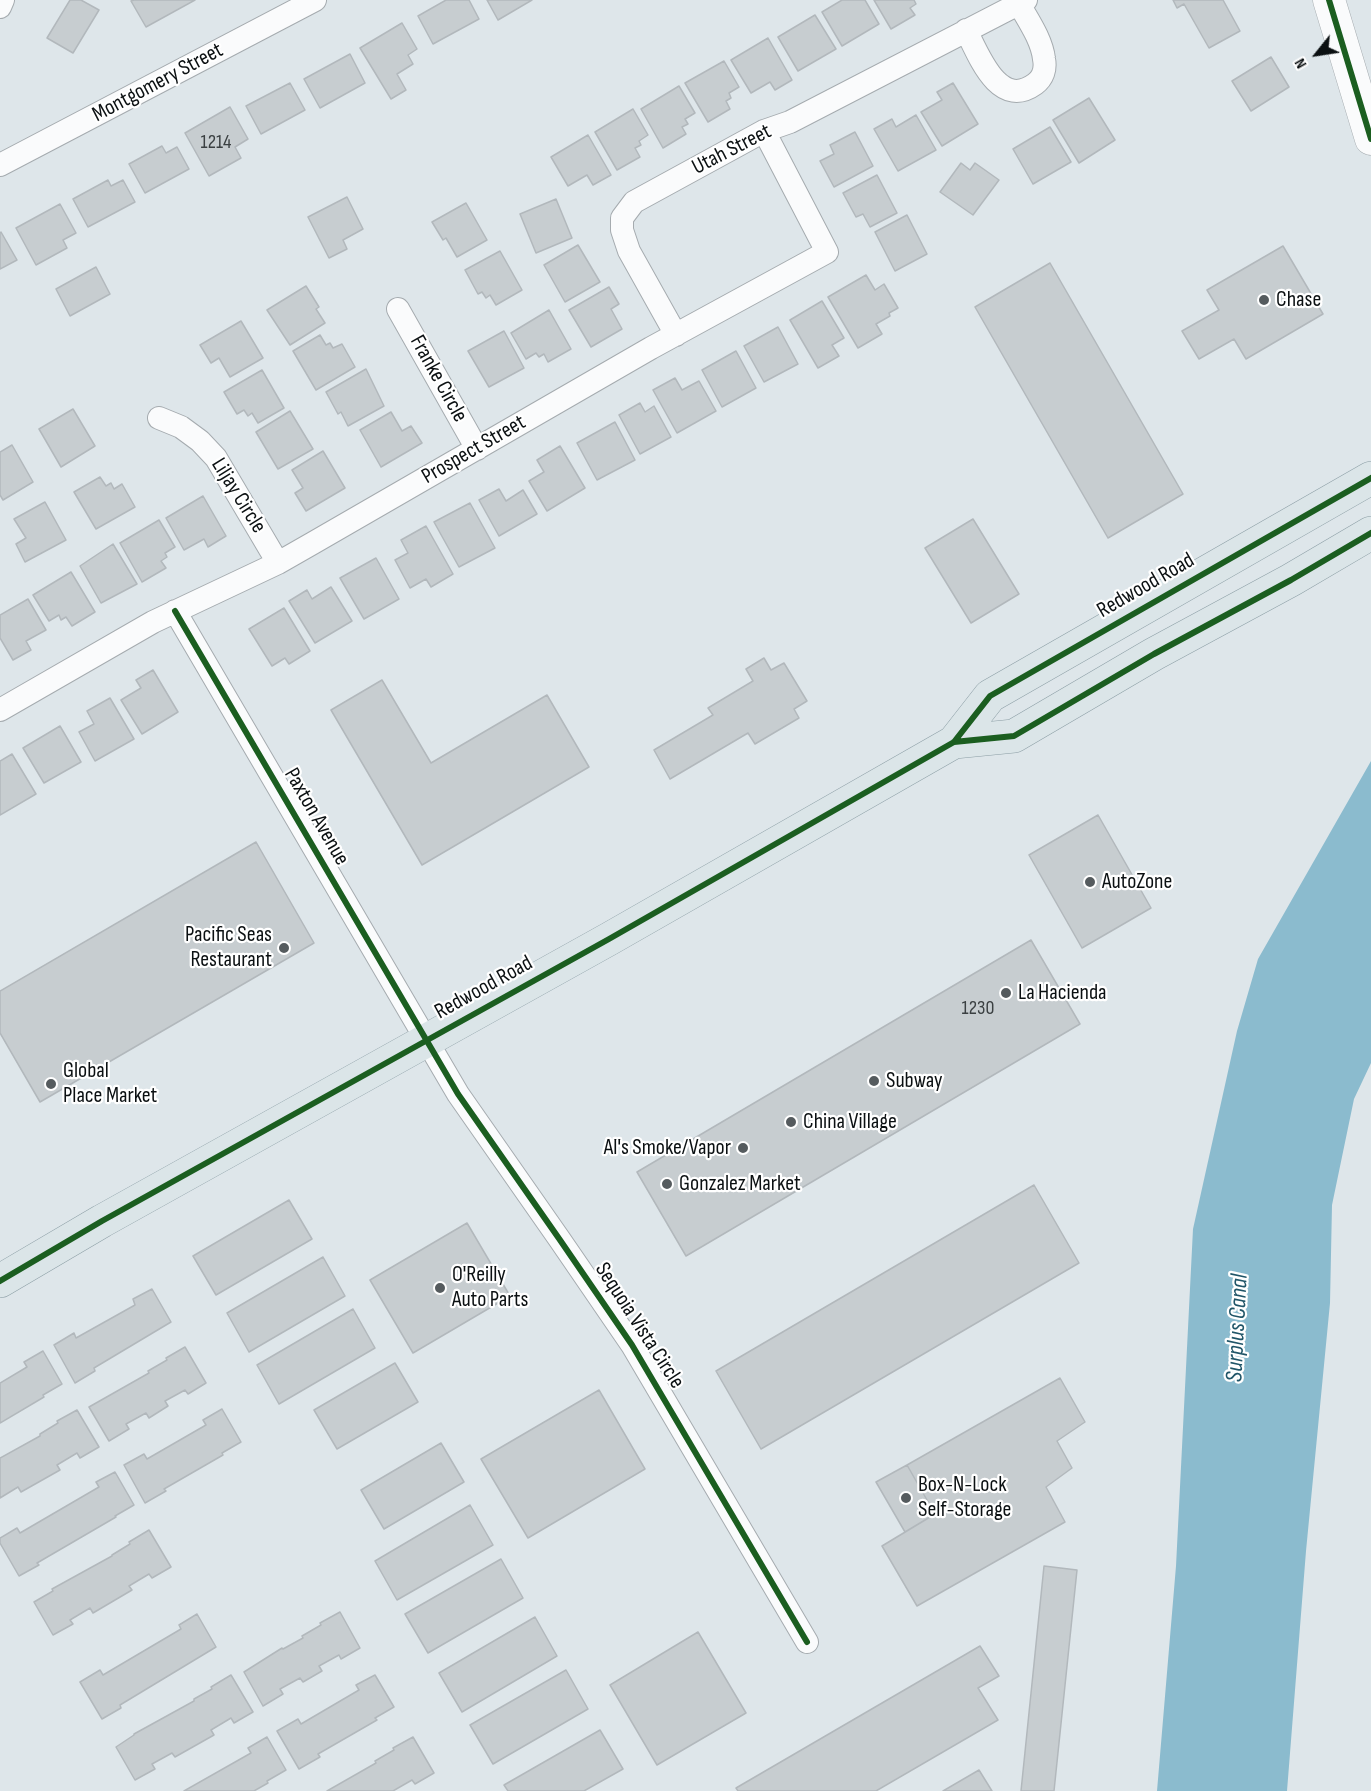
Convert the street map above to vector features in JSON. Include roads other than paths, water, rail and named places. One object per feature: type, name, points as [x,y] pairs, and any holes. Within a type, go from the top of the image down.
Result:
[{"type":"main road","points":[[1329,0],[1371,139]]},
{"type":"main road","name":"Redwood Road","points":[[0,1281],[102,1221],[609,939],[954,742],[990,696],[1371,478]]},
{"type":"main road","name":"Redwood Road","points":[[954,742],[1014,736],[1154,654],[1292,580],[1371,533]]},
{"type":"street","points":[[0,7],[3,0]]},
{"type":"street","name":"Montgomery Street","points":[[0,165],[315,0]]},
{"type":"street","name":"Utah Street","points":[[676,335],[629,251],[622,230],[622,218],[627,209],[641,197],[764,131],[790,122],[966,30],[1023,2],[1044,58],[1044,71],[1040,80],[1023,91],[1004,88],[983,63],[966,30]]},
{"type":"street","name":"Prospect Street","points":[[0,710],[175,611],[278,563],[676,335],[827,252],[764,131]]},
{"type":"street","name":"Franke Circle","points":[[398,309],[477,448]]},
{"type":"street","name":"Liljay Circle","points":[[159,418],[201,441],[216,458],[278,563]]},
{"type":"street","name":"Paxton Avenue","points":[[175,611],[425,1041]]},
{"type":"street","name":"Sequoia Vista Circle","points":[[425,1041],[462,1101],[632,1345],[807,1642]]},
{"type":"water","name":"Surplus Canal","points":[[1371,761],[1371,1063],[1354,1099],[1332,1205],[1330,1303],[1306,1551],[1287,1791],[1157,1791],[1176,1566],[1193,1229],[1237,1031],[1258,959]]},
{"type":"place","name":"Chase","points":[[1264,300]]},
{"type":"place","name":"AutoZone","points":[[1090,882]]},
{"type":"place","name":"Pacific Seas Restaurant","points":[[284,948]]},
{"type":"place","name":"La Hacienda","points":[[1006,993]]},
{"type":"place","name":"Subway","points":[[874,1081]]},
{"type":"place","name":"Global Place Market","points":[[51,1084]]},
{"type":"place","name":"China Village","points":[[791,1122]]},
{"type":"place","name":"Al's Smoke/Vapor","points":[[743,1148]]},
{"type":"place","name":"Gonzalez Market","points":[[667,1184]]},
{"type":"place","name":"O'Reilly Auto Parts","points":[[440,1288]]},
{"type":"place","name":"Box-N-Lock Self-Storage","points":[[906,1498]]}]
